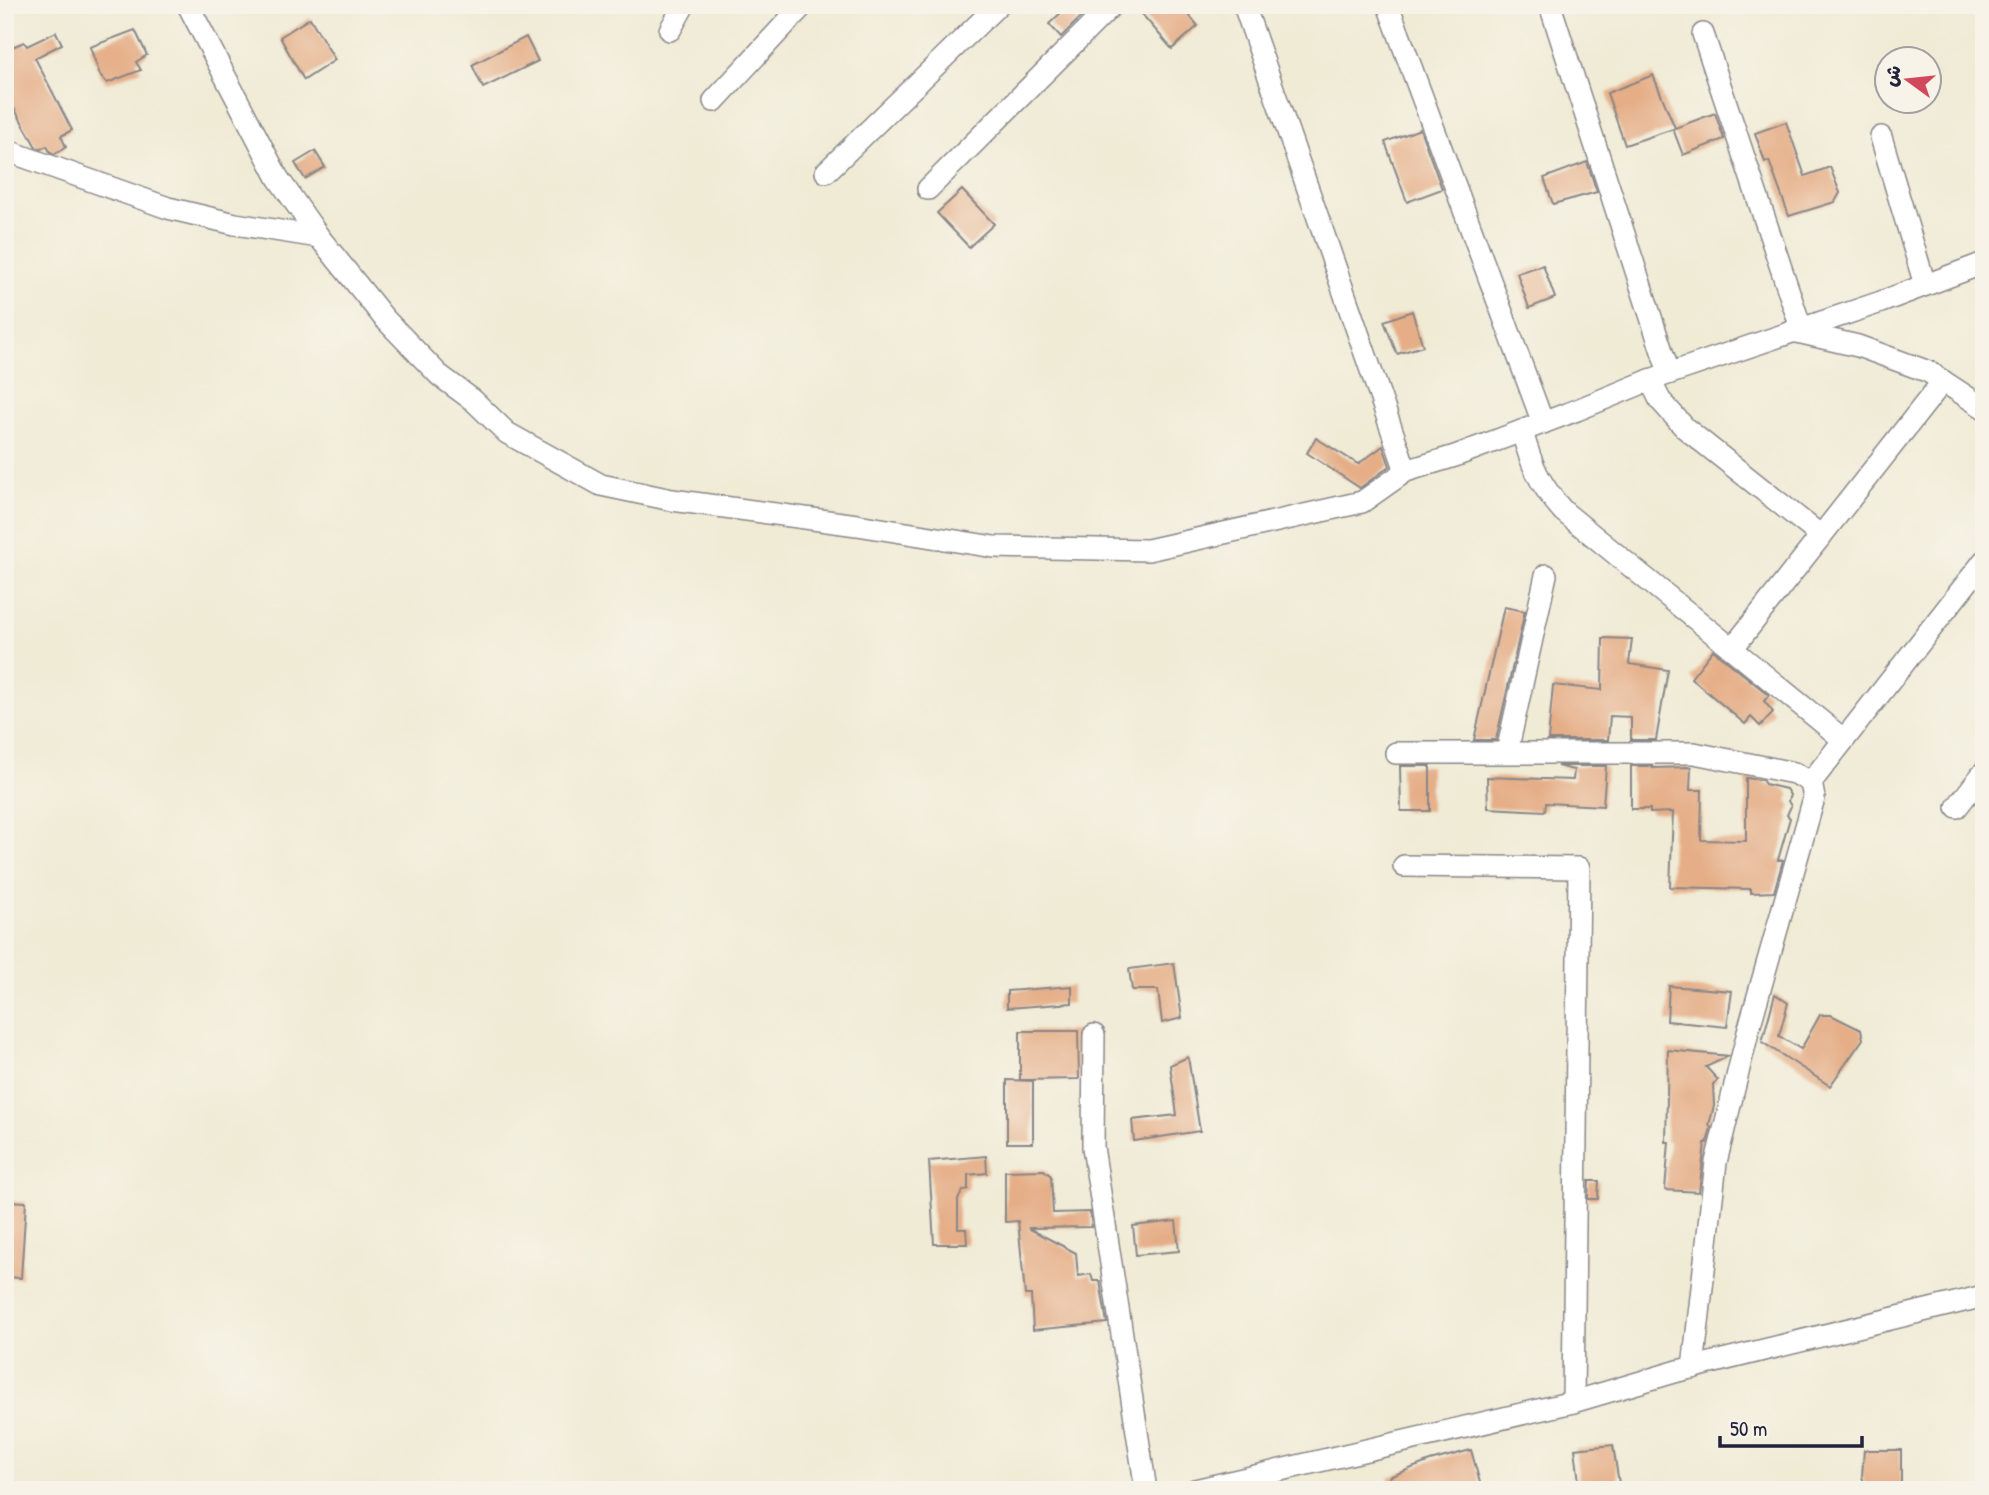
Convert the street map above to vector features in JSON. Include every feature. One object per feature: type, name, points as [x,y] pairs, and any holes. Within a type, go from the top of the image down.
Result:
[{"type":"street","points":[[188,5],[278,178],[318,237],[384,318],[439,376],[474,401],[507,433],[601,485],[673,500],[994,547],[1149,550],[1362,502],[1406,471],[1522,431],[1659,376],[1881,302],[1984,263]]},
{"type":"street","points":[[670,30],[684,5]]},
{"type":"street","points":[[714,101],[803,5]]},
{"type":"street","points":[[826,172],[998,5]]},
{"type":"street","points":[[928,189],[1112,5]]},
{"type":"street","points":[[1244,5],[1406,471]]},
{"type":"street","points":[[1388,5],[1542,423]]},
{"type":"street","points":[[1550,5],[1659,376],[1660,400],[1685,428],[1821,536]]},
{"type":"street","points":[[1703,34],[1796,329]]},
{"type":"street","points":[[1881,137],[1925,285]]},
{"type":"street","points":[[5,150],[168,208],[235,224],[318,237]]},
{"type":"street","points":[[1796,329],[1858,346],[1928,372],[1984,408]]},
{"type":"street","points":[[1732,649],[1943,381]]},
{"type":"street","points":[[1522,431],[1530,462],[1545,491],[1563,511],[1844,740]]},
{"type":"street","points":[[1693,1367],[1716,1162],[1749,1028],[1814,798],[1811,782],[1984,561]]},
{"type":"street","points":[[1507,752],[1546,575]]},
{"type":"street","points":[[1396,753],[1694,753],[1794,772],[1811,782]]},
{"type":"street","points":[[1957,807],[1984,772]]},
{"type":"street","points":[[1404,866],[1579,868],[1573,1402]]},
{"type":"street","points":[[1094,1035],[1093,1147],[1146,1490]]},
{"type":"street","points":[[1195,1490],[1573,1402],[1693,1367],[1984,1296]]},
{"type":"building","points":[[1069,5],[1093,5],[1061,37],[1049,24]]},
{"type":"building","points":[[1134,5],[1181,5],[1198,26],[1172,49]]},
{"type":"building","points":[[310,18],[335,60],[304,80],[280,37]]},
{"type":"building","points":[[135,30],[147,55],[136,62],[141,70],[107,83],[100,75],[90,47]]},
{"type":"building","points":[[56,32],[62,44],[35,58],[72,130],[61,136],[66,147],[55,154],[50,152],[47,146],[41,149],[36,147],[5,92],[5,50],[24,42],[27,46]]},
{"type":"building","points":[[526,37],[538,61],[483,88],[472,65]]},
{"type":"building","points":[[1653,75],[1675,128],[1715,113],[1724,139],[1683,155],[1673,129],[1625,145],[1607,93]]},
{"type":"building","points":[[1786,122],[1805,176],[1830,167],[1840,193],[1835,202],[1789,216],[1769,161],[1765,162],[1755,133]]},
{"type":"building","points":[[1420,129],[1442,189],[1407,202],[1385,142]]},
{"type":"building","points":[[315,151],[325,167],[305,179],[295,163]]},
{"type":"building","points":[[1587,162],[1597,192],[1553,204],[1544,178]]},
{"type":"building","points":[[962,190],[994,224],[969,247],[937,213]]},
{"type":"building","points":[[1543,265],[1555,298],[1529,308],[1517,273]]},
{"type":"building","points":[[1412,311],[1423,346],[1397,354],[1384,321]]},
{"type":"building","points":[[1316,438],[1358,464],[1383,446],[1390,466],[1360,488],[1307,453]]},
{"type":"building","points":[[1504,607],[1525,611],[1496,740],[1474,740]]},
{"type":"building","points":[[1603,638],[1632,639],[1629,664],[1668,670],[1656,740],[1631,740],[1631,717],[1610,716],[1608,740],[1548,740],[1553,685],[1602,690]]},
{"type":"building","points":[[1713,650],[1769,695],[1764,701],[1773,712],[1760,726],[1751,717],[1745,724],[1691,678]]},
{"type":"building","points":[[1400,766],[1430,766],[1430,811],[1401,811]]},
{"type":"building","points":[[1557,766],[1606,766],[1603,806],[1546,803],[1545,811],[1488,808],[1487,777],[1573,780],[1574,770]]},
{"type":"building","points":[[1631,766],[1691,767],[1690,790],[1702,790],[1701,840],[1746,841],[1746,778],[1762,780],[1765,784],[1786,789],[1790,795],[1788,801],[1791,806],[1787,815],[1790,818],[1778,860],[1783,860],[1774,892],[1751,893],[1751,889],[1670,887],[1673,812],[1650,813],[1650,809],[1631,809]]},
{"type":"building","points":[[1174,963],[1182,1018],[1162,1023],[1158,990],[1132,990],[1129,969]]},
{"type":"building","points":[[1072,986],[1072,1003],[1007,1008],[1007,991]]},
{"type":"building","points":[[1669,986],[1732,991],[1727,1027],[1667,1021]]},
{"type":"building","points":[[1775,994],[1788,1003],[1779,1036],[1801,1049],[1820,1015],[1831,1015],[1861,1030],[1863,1039],[1830,1086],[1762,1042]]},
{"type":"building","points":[[1020,1031],[1078,1031],[1079,1079],[1020,1080]]},
{"type":"building","points":[[1668,1050],[1729,1056],[1706,1067],[1718,1080],[1713,1084],[1714,1106],[1709,1125],[1711,1128],[1705,1143],[1699,1192],[1665,1190],[1669,1142],[1666,1142]]},
{"type":"building","points":[[1188,1057],[1200,1131],[1134,1141],[1132,1120],[1177,1115],[1170,1065]]},
{"type":"building","points":[[1007,1080],[1033,1081],[1033,1143],[1007,1143]]},
{"type":"building","points":[[986,1156],[987,1173],[968,1175],[968,1189],[963,1191],[958,1199],[958,1229],[966,1229],[967,1244],[934,1244],[929,1161]]},
{"type":"building","points":[[1044,1170],[1051,1176],[1053,1213],[1090,1212],[1092,1227],[1028,1228],[1076,1253],[1078,1276],[1091,1274],[1093,1281],[1100,1281],[1107,1323],[1033,1330],[1031,1295],[1025,1295],[1018,1221],[1005,1222],[1005,1171]]},
{"type":"building","points":[[1589,1181],[1599,1181],[1598,1199],[1588,1199]]},
{"type":"building","points":[[5,1201],[26,1202],[21,1278],[5,1277]]},
{"type":"building","points":[[1176,1221],[1179,1251],[1136,1255],[1133,1226]]},
{"type":"building","points":[[1613,1445],[1620,1490],[1580,1490],[1575,1449]]},
{"type":"building","points":[[1471,1450],[1482,1490],[1390,1490],[1389,1477],[1430,1461]]},
{"type":"building","points":[[1864,1450],[1901,1450],[1901,1490],[1866,1490],[1862,1476]]}]
